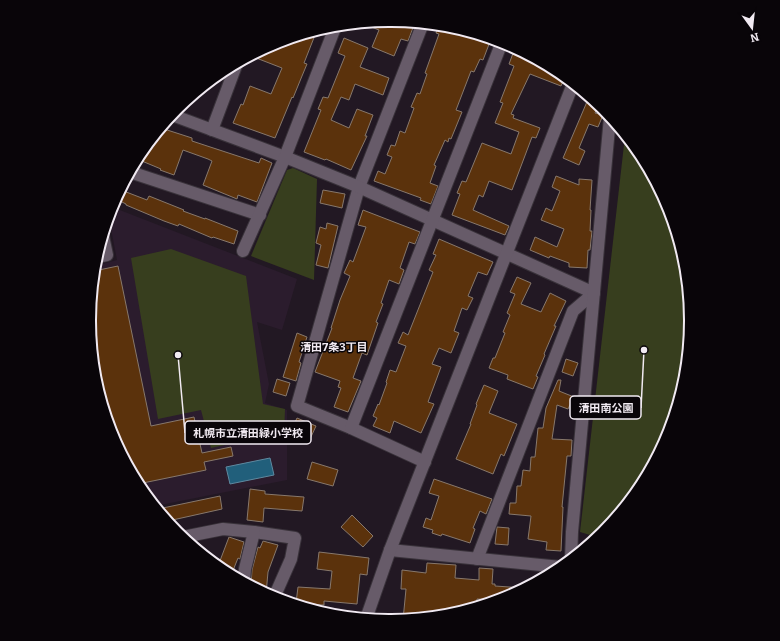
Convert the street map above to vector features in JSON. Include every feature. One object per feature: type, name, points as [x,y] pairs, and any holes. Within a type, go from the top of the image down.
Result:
[{"type":"street","points":[[421,29],[359,187],[297,406],[351,428],[425,462]]},
{"type":"street","points":[[243,251],[285,157],[333,33]]},
{"type":"street","points":[[351,428],[500,48]]},
{"type":"street","points":[[212,130],[234,72]]},
{"type":"street","points":[[368,613],[390,550],[508,254],[571,90]]},
{"type":"street","points":[[178,117],[285,157],[359,187],[594,293]]},
{"type":"street","points":[[571,551],[609,125]]},
{"type":"street","points":[[136,174],[260,215]]},
{"type":"street","points":[[477,559],[573,311],[594,293]]},
{"type":"street","points":[[190,536],[223,529],[295,538],[291,559],[277,591]]},
{"type":"street","points":[[244,576],[254,532]]},
{"type":"street","points":[[390,550],[551,566]]},
{"type":"shaded area","points":[[118,209],[297,279],[282,330],[257,322],[269,384],[265,403],[287,410],[287,480],[162,505],[157,499],[136,467],[119,433],[112,415],[102,378],[96,320],[99,282],[102,264],[117,260],[111,229]]},
{"type":"green space","points":[[624,144],[644,174],[661,208],[668,226],[678,263],[684,320],[681,359],[678,378],[668,415],[644,467],[623,499],[598,528],[590,535],[580,532]]},
{"type":"green space","points":[[293,168],[317,179],[314,280],[251,256],[287,170]]},
{"type":"green space","points":[[171,249],[246,276],[263,404],[285,409],[284,436],[255,443],[253,434],[241,436],[242,441],[211,448],[201,410],[158,419],[131,258]]},
{"type":"water","points":[[270,458],[274,475],[230,484],[226,467]]},
{"type":"building","points":[[374,28],[413,28],[408,41],[401,39],[394,56],[372,47],[379,30]]},
{"type":"building","points":[[437,31],[466,37],[489,45],[483,60],[480,59],[474,72],[471,71],[456,110],[462,112],[451,139],[449,138],[448,142],[445,140],[434,165],[436,166],[430,183],[438,186],[431,204],[420,200],[421,198],[374,181],[378,171],[385,174],[392,157],[387,155],[391,145],[395,146],[400,131],[405,133],[414,108],[411,107],[417,93],[420,94],[427,74],[425,73],[439,34],[436,33]]},
{"type":"building","points":[[314,37],[304,63],[307,64],[275,138],[233,123],[241,104],[243,105],[250,86],[271,94],[282,68],[257,58],[278,49]]},
{"type":"building","points":[[344,38],[368,48],[360,67],[389,78],[383,95],[355,84],[349,100],[341,97],[331,120],[349,128],[357,109],[373,115],[365,136],[367,136],[351,170],[326,159],[325,160],[304,152],[321,110],[318,109],[323,97],[328,98],[345,56],[338,53]]},
{"type":"building","points":[[513,54],[537,66],[562,83],[561,86],[530,74],[511,114],[514,115],[513,118],[540,128],[536,138],[532,137],[512,190],[489,181],[483,197],[479,195],[473,210],[509,226],[505,235],[452,215],[460,194],[457,193],[462,181],[466,182],[482,143],[511,154],[519,132],[495,123],[503,103],[500,102],[514,66],[509,64]]},
{"type":"building","points":[[587,102],[596,111],[595,113],[599,114],[602,117],[598,127],[589,124],[579,148],[585,151],[579,165],[563,158]]},
{"type":"building","points":[[167,130],[192,138],[192,141],[259,163],[261,158],[272,163],[257,202],[238,195],[237,199],[203,185],[212,161],[183,150],[174,175],[160,170],[161,169],[143,162]]},
{"type":"building","points":[[556,176],[579,185],[579,179],[592,180],[590,231],[592,231],[590,250],[588,250],[587,268],[569,267],[569,263],[550,256],[549,258],[530,250],[535,237],[557,247],[564,229],[541,220],[546,208],[552,211],[560,191],[552,187]]},
{"type":"building","points":[[323,190],[345,194],[342,208],[320,203]]},
{"type":"building","points":[[126,192],[147,200],[149,196],[184,210],[183,211],[238,231],[234,244],[213,237],[212,238],[179,224],[178,226],[164,221],[122,202]]},
{"type":"building","points":[[363,210],[420,232],[415,244],[409,242],[400,268],[404,270],[399,284],[389,280],[381,303],[383,304],[376,322],[378,323],[367,355],[362,353],[353,378],[361,381],[348,412],[334,407],[341,388],[338,387],[340,381],[315,372],[350,276],[344,273],[350,260],[353,262],[366,227],[358,225]]},
{"type":"building","points":[[327,223],[338,226],[328,268],[316,265],[321,245],[316,243],[320,227],[326,229]]},
{"type":"building","points":[[439,239],[493,262],[487,275],[478,272],[468,296],[473,298],[467,310],[462,308],[454,331],[459,333],[451,353],[439,348],[432,364],[441,367],[428,402],[434,404],[421,433],[394,421],[390,433],[373,426],[377,418],[373,416],[378,404],[379,405],[390,370],[396,372],[406,346],[398,343],[403,332],[408,335],[433,272],[429,270],[436,255],[433,254]]},
{"type":"building","points":[[118,266],[151,426],[194,417],[202,453],[231,447],[233,456],[204,462],[206,470],[145,483],[119,433],[112,415],[102,378],[96,320],[101,270]]},
{"type":"building","points":[[517,277],[531,283],[521,304],[541,312],[550,293],[566,301],[554,326],[556,326],[544,354],[545,355],[536,376],[538,377],[533,389],[507,379],[508,375],[489,368],[493,358],[495,358],[505,333],[503,332],[510,315],[507,313],[515,294],[510,292]]},
{"type":"building","points":[[297,333],[307,337],[299,362],[301,363],[296,381],[283,377]]},
{"type":"building","points":[[566,359],[578,363],[573,376],[562,372]]},
{"type":"building","points":[[277,379],[290,383],[286,396],[273,392]]},
{"type":"building","points":[[558,380],[561,380],[559,391],[574,397],[568,409],[557,405],[552,439],[572,440],[571,456],[567,456],[562,507],[561,551],[546,550],[547,542],[528,539],[531,516],[509,514],[510,503],[516,503],[517,486],[521,486],[523,470],[530,471],[531,457],[535,457],[538,428],[543,428],[546,408]]},
{"type":"building","points":[[484,385],[498,391],[489,413],[517,424],[504,456],[501,454],[493,474],[456,459],[471,424],[477,405],[476,404]]},
{"type":"building","points":[[297,418],[316,426],[310,439],[291,431]]},
{"type":"building","points":[[312,462],[338,470],[333,486],[307,479]]},
{"type":"building","points":[[434,479],[492,499],[486,514],[480,511],[473,528],[475,529],[470,543],[442,534],[441,536],[432,533],[433,530],[423,527],[426,518],[431,520],[439,496],[429,493]]},
{"type":"building","points":[[250,489],[265,491],[265,494],[304,497],[302,511],[264,508],[263,522],[247,520]]},
{"type":"building","points":[[220,496],[222,509],[174,520],[164,508]]},
{"type":"building","points":[[352,515],[373,536],[363,547],[341,527]]},
{"type":"building","points":[[497,527],[509,528],[508,545],[495,544]]},
{"type":"building","points":[[229,537],[244,542],[240,559],[238,558],[234,569],[220,560]]},
{"type":"building","points":[[263,541],[278,545],[268,572],[267,587],[251,579],[252,570],[258,547],[260,548]]},
{"type":"building","points":[[319,552],[369,558],[367,575],[360,574],[357,604],[324,601],[324,605],[316,604],[297,598],[298,587],[330,589],[332,571],[317,569]]},
{"type":"building","points":[[427,563],[456,565],[455,578],[479,580],[479,568],[493,569],[492,584],[495,584],[495,586],[513,587],[466,604],[428,611],[404,613],[406,589],[401,589],[402,570],[426,573]]},
{"type":"place","name":"清田南公園","points":[[644,350]]},
{"type":"place","name":"札幌市立清田緑小学校","points":[[178,355]]},
{"type":"district","name":"清田7条3丁目","points":[[334,347]]}]
